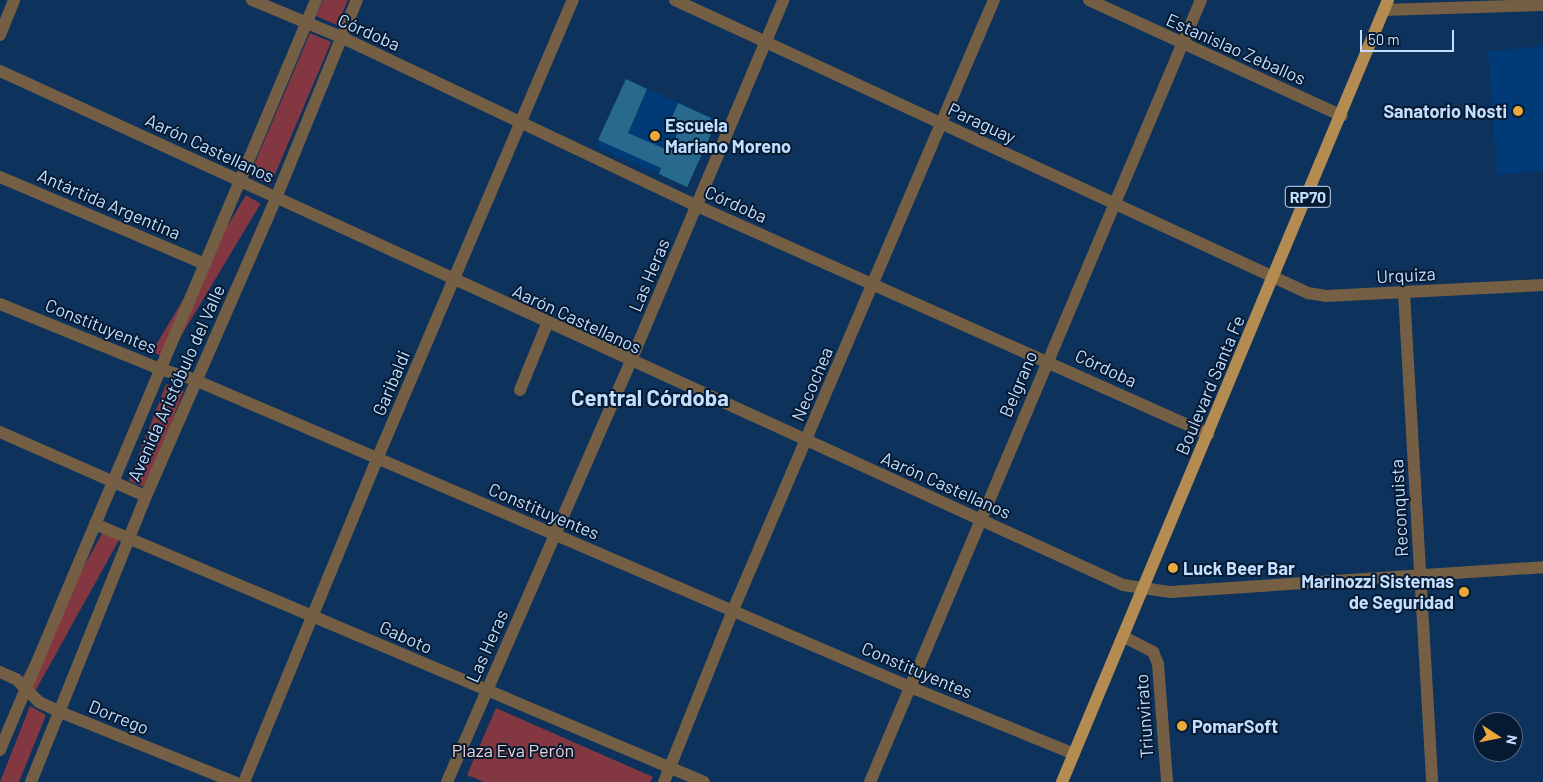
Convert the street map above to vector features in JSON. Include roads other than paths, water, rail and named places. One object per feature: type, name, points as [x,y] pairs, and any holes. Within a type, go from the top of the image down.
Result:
[{"type":"main road","name":"Boulevard Santa Fe","points":[[1062,782],[1342,116],[1386,5]]},
{"type":"street","points":[[0,35],[14,0]]},
{"type":"street","name":"Córdoba","points":[[252,0],[341,37],[522,121],[697,206],[1208,434]]},
{"type":"street","name":"Avenida Aristóbulo del Valle","points":[[0,750],[316,0]]},
{"type":"street","name":"Avenida Aristóbulo del Valle","points":[[31,782],[146,496],[276,198],[357,0]]},
{"type":"street","name":"Garibaldi","points":[[244,782],[377,459],[573,0]]},
{"type":"street","name":"Paraguay","points":[[675,0],[1274,278]]},
{"type":"street","name":"Las Heras","points":[[447,782],[630,362],[783,0]]},
{"type":"street","name":"Necochea","points":[[664,782],[733,610],[994,0]]},
{"type":"street","name":"Estanislao Zeballos","points":[[1089,0],[1342,116]]},
{"type":"street","name":"Belgrano","points":[[870,782],[980,518],[1201,0]]},
{"type":"street","points":[[1386,5],[1543,5]]},
{"type":"street","name":"Aarón Castellanos","points":[[0,71],[240,179],[276,198],[454,282],[806,442],[980,518],[1123,585],[1142,590],[1170,592],[1421,577],[1543,567]]},
{"type":"street","name":"Antártida Argentina","points":[[0,177],[205,264]]},
{"type":"street","name":"Urquiza","points":[[1274,278],[1308,293],[1326,296],[1543,284]]},
{"type":"street","name":"Reconquista","points":[[1404,293],[1432,782]]},
{"type":"street","name":"Constituyentes","points":[[0,304],[160,369],[195,380],[910,687],[1074,754]]},
{"type":"street","points":[[520,390],[547,324]]},
{"type":"street","points":[[0,432],[146,496]]},
{"type":"street","name":"Gaboto","points":[[95,524],[704,782]]},
{"type":"street","name":"Triunvirato","points":[[1124,637],[1153,652],[1158,664],[1166,782]]},
{"type":"street","name":"Dorrego","points":[[0,672],[16,678],[39,702],[60,712],[234,782]]},
{"type":"place","name":"Sanatorio Nosti","points":[[1518,111]]},
{"type":"place","name":"Escuela Mariano Moreno","points":[[655,136]]},
{"type":"place","name":"Luck Beer Bar","points":[[1173,568]]},
{"type":"place","name":"Marinozzi Sistemas de Seguridad","points":[[1464,592]]},
{"type":"place","name":"PomarSoft","points":[[1182,726]]},
{"type":"district","name":"Central Córdoba","points":[[650,398]]},
{"type":"park label","name":"Plaza Eva Perón","points":[[513,750]]}]
